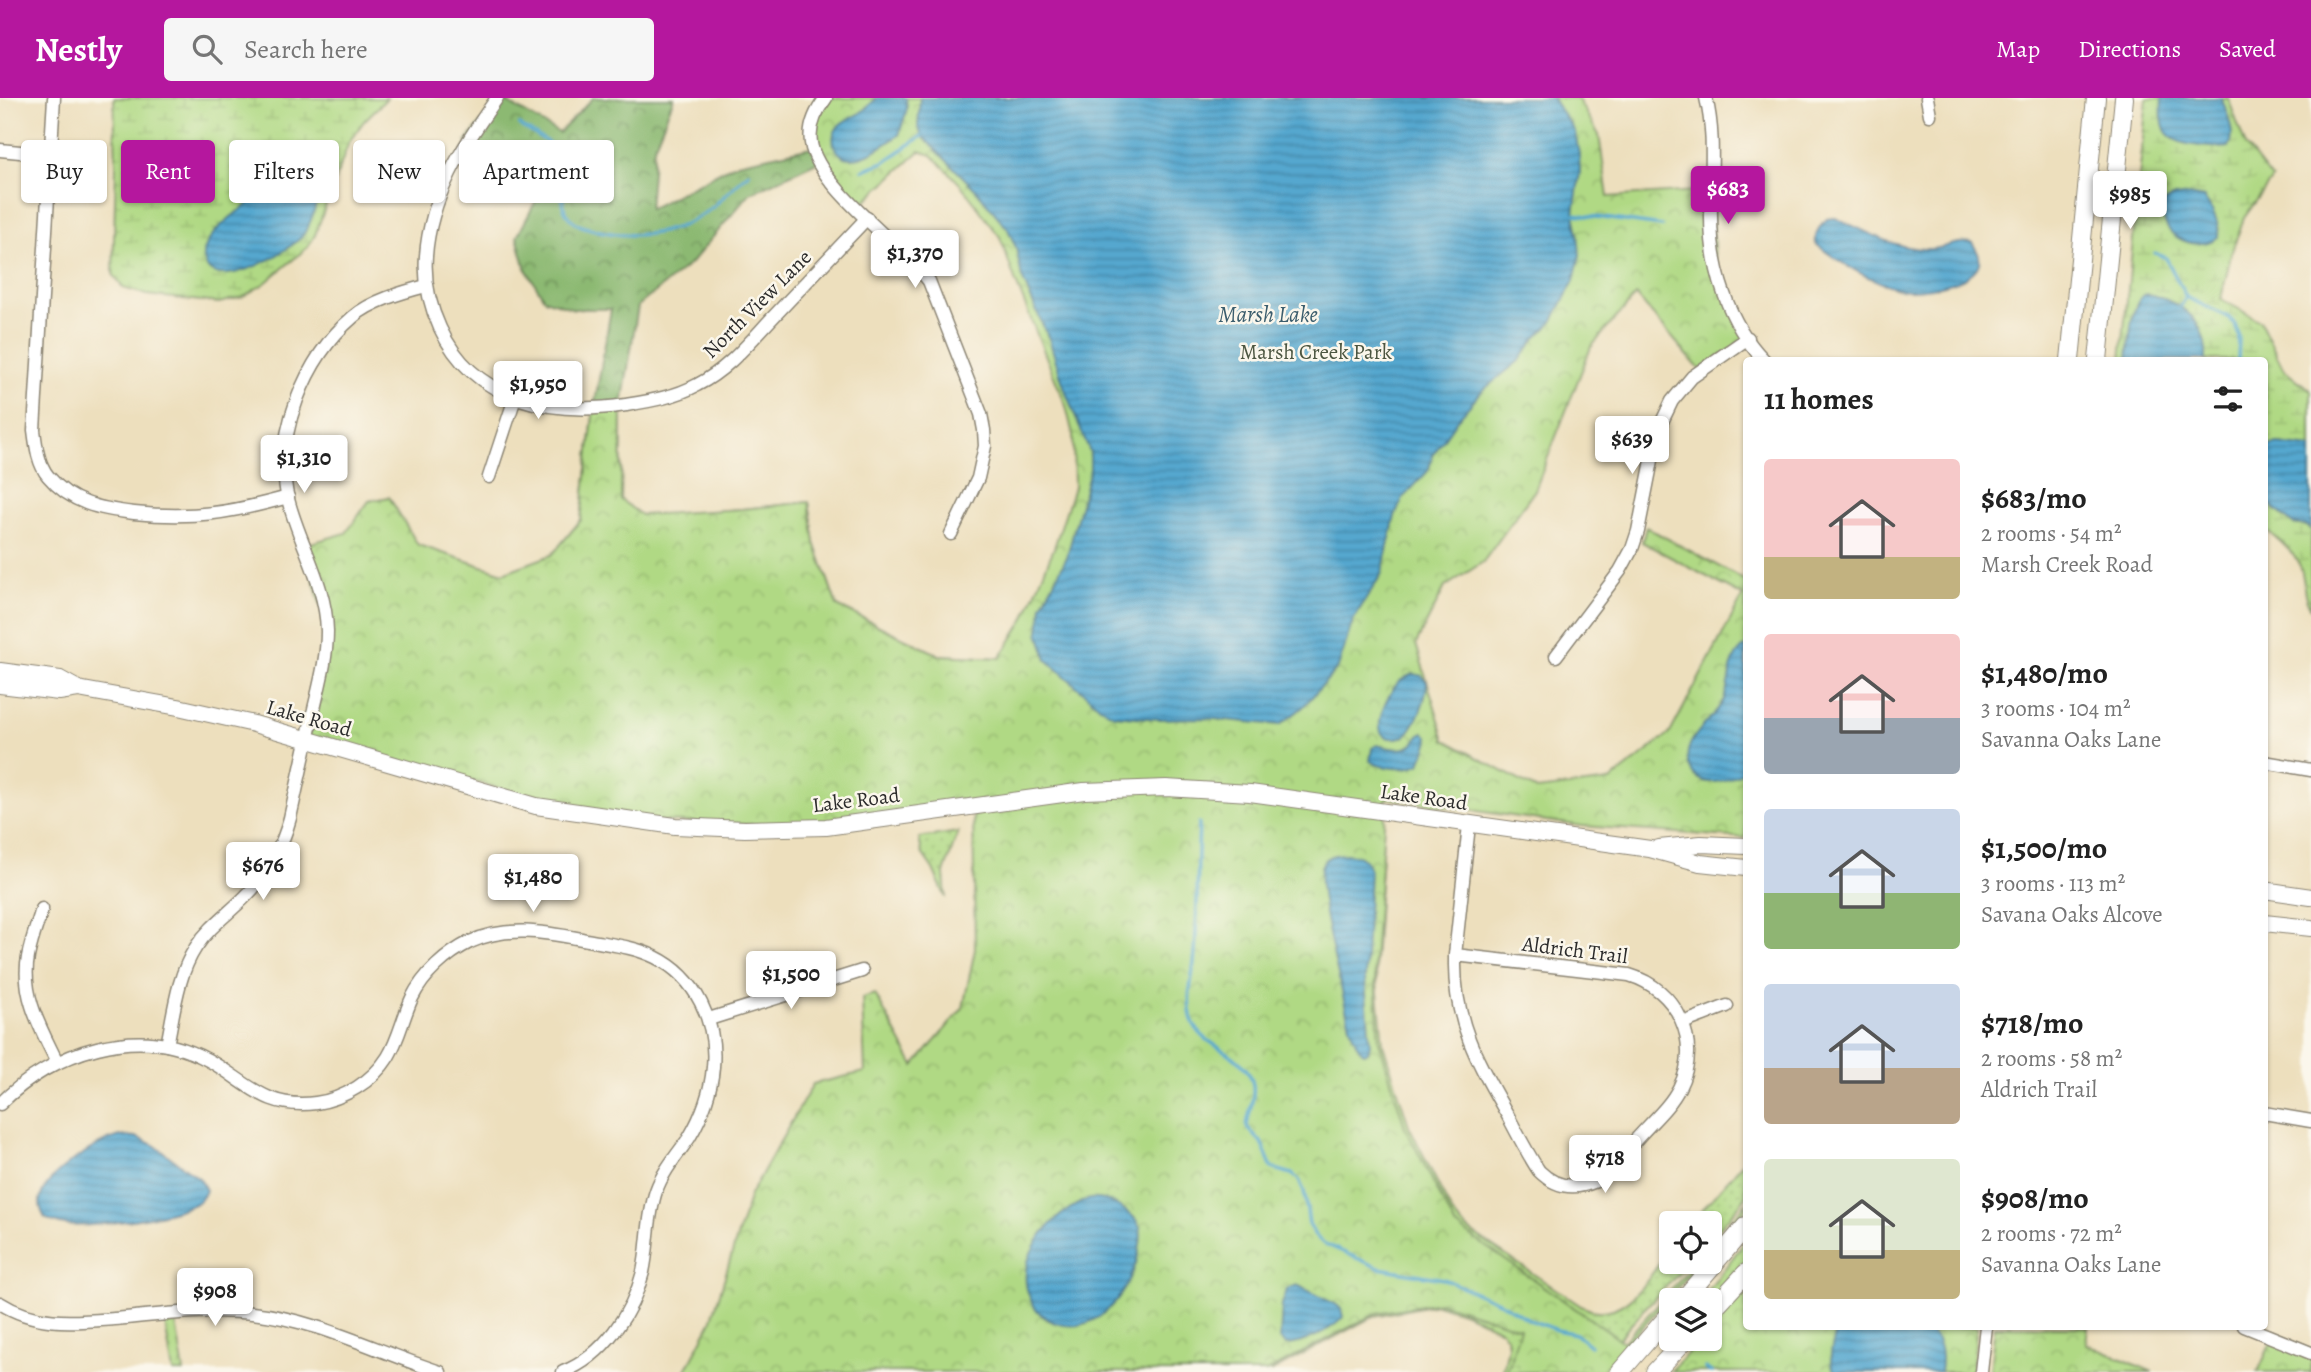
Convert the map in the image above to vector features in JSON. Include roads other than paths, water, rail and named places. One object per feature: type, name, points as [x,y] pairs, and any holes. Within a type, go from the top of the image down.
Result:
[{"type":"main road","points":[[2070,357],[2096,98]]},
{"type":"main road","points":[[2098,357],[2124,98]]},
{"type":"main road","points":[[1693,1288],[1743,1230]]},
{"type":"main road","points":[[1722,1299],[1743,1276]]},
{"type":"main road","points":[[1620,1372],[1659,1327]]},
{"type":"main road","points":[[1655,1372],[1675,1351]]},
{"type":"street","points":[[51,140],[54,98]]},
{"type":"street","name":"North View Lane","points":[[497,98],[464,146],[439,199],[429,232],[426,286],[444,338],[459,359],[476,376],[515,398],[564,408],[586,409],[654,400],[695,386],[728,365],[867,218]]},
{"type":"street","points":[[826,98],[814,117],[811,130],[812,147],[834,184],[929,281],[981,414],[985,446],[983,462],[951,534]]},
{"type":"street","points":[[1706,98],[1712,126],[1711,219],[1715,267],[1733,315],[1762,357]]},
{"type":"street","points":[[1927,98],[1930,115]]},
{"type":"street","points":[[0,150],[21,152]]},
{"type":"street","points":[[47,203],[34,430],[40,458],[49,477],[70,496],[92,507],[163,516],[218,514],[288,497]]},
{"type":"street","points":[[167,1045],[180,982],[195,949],[211,927],[256,885],[279,850],[290,818],[326,659],[327,629],[322,594],[288,497],[284,470],[290,416],[320,355],[354,316],[399,293],[426,286]]},
{"type":"street","points":[[1556,656],[1620,571],[1632,549],[1658,430],[1672,401],[1692,377],[1748,338]]},
{"type":"street","points":[[489,477],[515,398]]},
{"type":"street","name":"Lake Road","points":[[0,671],[60,679],[78,689],[178,707],[308,739],[536,806],[675,826],[744,829],[826,827],[1045,795],[1206,789],[1650,849],[1700,863],[1743,868]]},
{"type":"street","name":"Lake Road","points":[[0,685],[59,692],[78,689]]},
{"type":"street","points":[[2268,763],[2311,770]]},
{"type":"street","name":"Aldrich Trail","points":[[1455,955],[1637,978],[1653,985],[1675,1005],[1688,1043],[1687,1064],[1682,1082],[1672,1099],[1601,1177],[1583,1185],[1562,1185],[1547,1178],[1535,1166],[1474,1054],[1459,1008],[1455,955],[1469,825]]},
{"type":"street","name":"Lake Road","points":[[1650,849],[1701,844],[1743,846]]},
{"type":"street","points":[[2268,891],[2311,897]]},
{"type":"street","points":[[42,909],[28,957],[27,983],[33,1009],[57,1062]]},
{"type":"street","points":[[2268,923],[2311,928]]},
{"type":"street","points":[[0,1104],[24,1082],[57,1062],[116,1045],[149,1043],[167,1045],[208,1060],[266,1098],[301,1104],[333,1099],[357,1087],[378,1070],[396,1040],[412,997],[425,978],[440,963],[470,942],[493,934],[530,931],[635,949],[656,957],[688,981],[699,996],[709,1019],[714,1063],[711,1085],[696,1125],[661,1177],[652,1202],[644,1269],[634,1302],[614,1333],[592,1354],[563,1372]]},
{"type":"street","points":[[709,1019],[862,971]]},
{"type":"street","points":[[1683,1023],[1727,1006]]},
{"type":"street","points":[[2268,1114],[2311,1121]]},
{"type":"street","points":[[0,1303],[27,1316],[61,1322],[211,1311],[252,1313],[310,1324],[440,1372]]},
{"type":"street","points":[[1981,1372],[1986,1330]]},
{"type":"street","points":[[2254,1330],[2311,1353]]},
{"type":"water","points":[[877,98],[906,98],[907,109],[899,135],[867,154],[850,158],[842,155],[834,144],[835,131]]},
{"type":"water","name":"Marsh Lake","points":[[920,98],[1552,98],[1575,132],[1580,172],[1574,214],[1580,255],[1574,281],[1552,322],[1520,360],[1482,391],[1457,420],[1433,455],[1428,471],[1403,498],[1395,516],[1382,573],[1353,620],[1338,668],[1303,707],[1280,725],[1204,718],[1159,719],[1114,715],[1100,707],[1047,660],[1039,632],[1042,605],[1067,557],[1090,469],[1090,452],[1066,393],[1049,339],[1022,278],[1016,248],[1008,229],[976,190],[922,136],[918,127]]},
{"type":"water","points":[[2162,98],[2222,98],[2232,136],[2229,147],[2189,144],[2173,138],[2164,127]]},
{"type":"water","points":[[2190,195],[2204,198],[2217,221],[2218,237],[2208,242],[2187,242],[2170,231],[2163,213],[2165,202],[2174,197]]},
{"type":"water","points":[[250,203],[316,203],[305,232],[288,248],[242,271],[215,273],[207,267],[204,256],[206,245],[213,234]]},
{"type":"water","points":[[1835,218],[1904,246],[1929,249],[1972,243],[1979,255],[1979,263],[1967,276],[1945,285],[1909,290],[1889,286],[1856,271],[1816,244],[1820,227],[1827,219]]},
{"type":"water","points":[[2143,295],[2172,302],[2191,316],[2203,335],[2206,357],[2128,357],[2133,317]]},
{"type":"water","points":[[2278,444],[2311,448],[2311,529],[2293,524],[2268,503],[2268,446]]},
{"type":"water","points":[[1743,648],[1743,772],[1724,780],[1708,782],[1701,780],[1690,768],[1687,758],[1689,748],[1724,699],[1733,662]]},
{"type":"water","points":[[1413,674],[1422,676],[1427,682],[1417,718],[1405,736],[1392,738],[1384,735],[1380,729],[1380,720],[1387,700],[1398,683]]},
{"type":"water","points":[[1424,733],[1429,741],[1420,764],[1394,768],[1370,761],[1372,748],[1377,745],[1408,747]]},
{"type":"water","points":[[1346,854],[1362,858],[1370,872],[1365,979],[1370,1045],[1368,1052],[1364,1053],[1356,1042],[1349,1022],[1321,888],[1322,865],[1326,859]]},
{"type":"water","points":[[121,1136],[136,1137],[154,1145],[200,1179],[206,1190],[200,1201],[169,1212],[113,1223],[65,1225],[45,1218],[40,1199],[53,1178],[87,1151]]},
{"type":"water","points":[[1090,1199],[1113,1203],[1134,1217],[1140,1228],[1139,1251],[1121,1294],[1100,1316],[1087,1323],[1056,1323],[1037,1310],[1030,1298],[1026,1283],[1031,1252],[1039,1238],[1062,1214]]},
{"type":"water","points":[[1297,1285],[1337,1305],[1343,1317],[1317,1336],[1286,1345],[1280,1339],[1282,1304],[1287,1289]]},
{"type":"water","points":[[1836,1330],[1928,1330],[1939,1346],[1940,1372],[1835,1372],[1831,1361]]},
{"type":"waterway","points":[[519,125],[551,145],[561,155],[566,168],[563,204],[570,218],[581,226],[604,232],[633,235],[676,228],[714,206],[749,173]]},
{"type":"waterway","points":[[863,170],[884,162],[922,136]]},
{"type":"waterway","points":[[1574,214],[1662,226]]},
{"type":"waterway","points":[[2155,253],[2166,258],[2186,297],[2228,317],[2235,324],[2239,337],[2238,357]]},
{"type":"waterway","points":[[2181,306],[2186,297]]},
{"type":"waterway","points":[[1199,823],[1196,936],[1189,1000],[1191,1016],[1195,1027],[1203,1036],[1233,1056],[1249,1073],[1253,1091],[1247,1127],[1261,1142],[1272,1168],[1292,1174],[1299,1180],[1304,1191],[1309,1224],[1315,1236],[1323,1243],[1379,1268],[1444,1279],[1501,1303],[1530,1320],[1576,1334],[1590,1346]]},
{"type":"waterway","points":[[1705,1368],[1711,1372]]},
{"type":"park label","name":"Marsh Creek Park","points":[[1316,352]]}]
